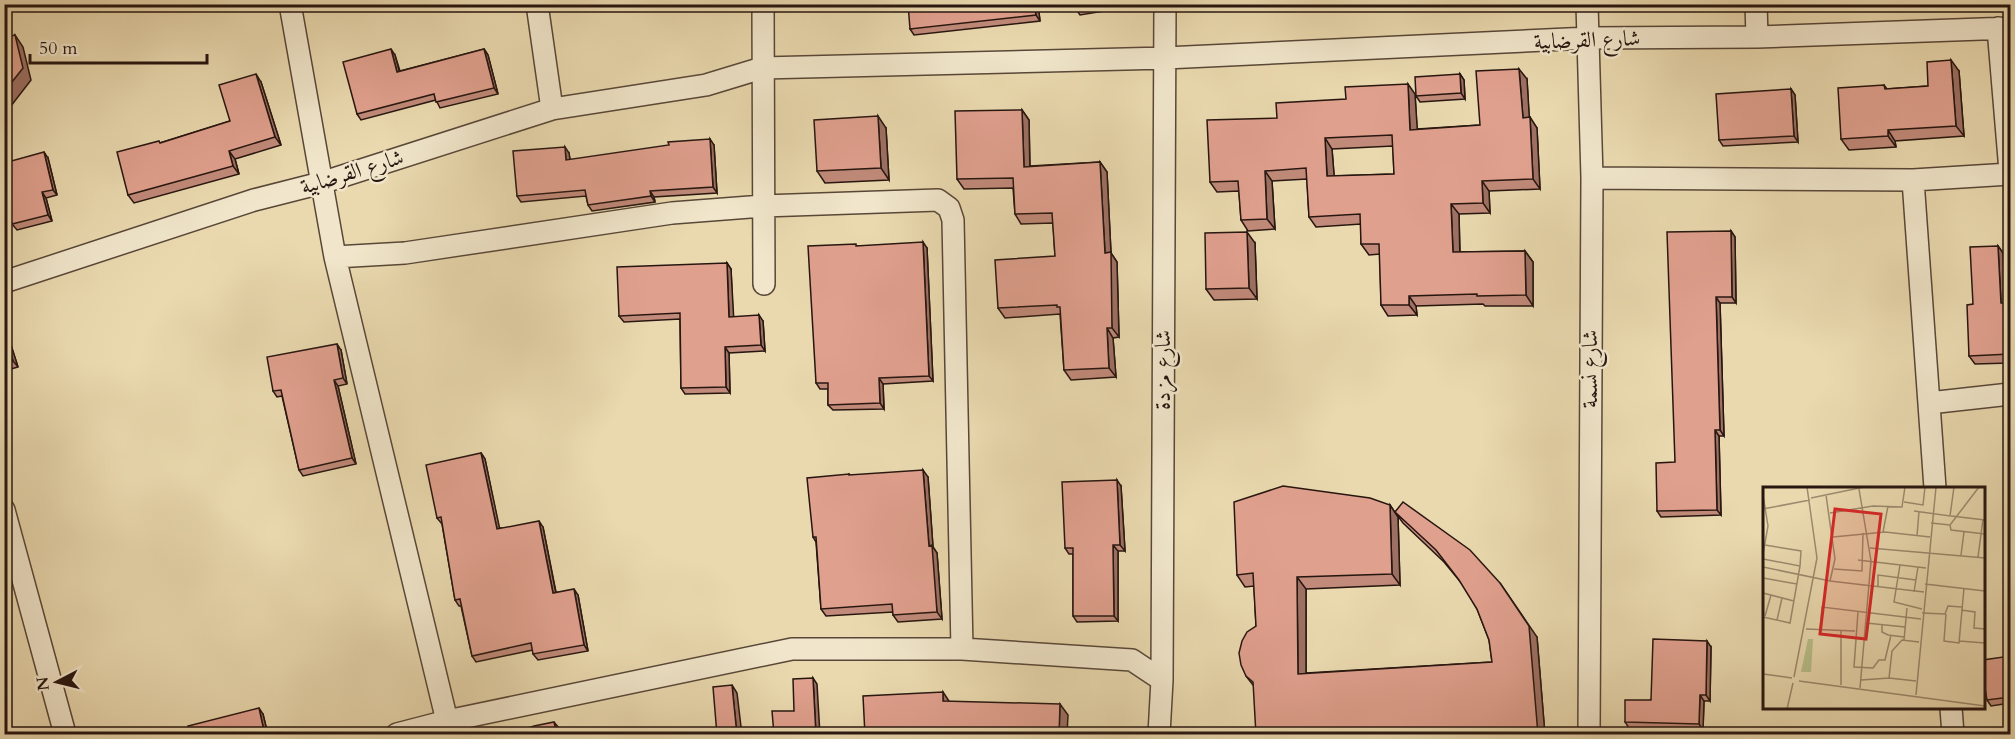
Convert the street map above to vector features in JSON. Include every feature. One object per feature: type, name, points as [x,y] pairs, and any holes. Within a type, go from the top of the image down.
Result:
[{"type":"street","points":[[290,4],[335,257],[447,722]]},
{"type":"street","points":[[537,4],[552,109]]},
{"type":"street","points":[[763,4],[764,284]]},
{"type":"street","name":"شارع مزدة","points":[[1159,735],[1162,681],[1165,4]]},
{"type":"street","name":"شارع نسمة","points":[[1587,4],[1592,178],[1589,735]]},
{"type":"street","points":[[1756,4],[1757,37]]},
{"type":"street","points":[[1592,178],[1913,180],[2010,173],[2004,28]]},
{"type":"street","name":"شارع القرضابية","points":[[4,282],[254,200],[321,183],[552,109],[706,85],[762,68],[1165,58],[1589,38],[1757,37],[2004,28]]},
{"type":"street","points":[[1913,180],[1935,487]]},
{"type":"street","points":[[335,257],[405,252],[672,213],[763,206],[938,200],[949,208],[952,220],[962,649]]},
{"type":"street","points":[[1929,403],[2010,394]]},
{"type":"street","points":[[4,510],[66,735]]},
{"type":"street","points":[[396,735],[447,722],[792,650],[962,649],[1132,660],[1162,681]]},
{"type":"street","points":[[1951,709],[1953,735]]},
{"type":"building","points":[[908,4],[1034,4],[1036,15],[910,29]]},
{"type":"building","points":[[1075,4],[1105,4],[1076,9]]},
{"type":"building","points":[[15,35],[23,68],[4,92],[4,38]]},
{"type":"building","points":[[391,49],[397,72],[484,49],[494,88],[436,102],[434,94],[357,114],[343,62]]},
{"type":"building","points":[[1951,60],[1956,126],[1888,130],[1888,136],[1841,139],[1838,88],[1884,85],[1885,89],[1928,86],[1927,62]]},
{"type":"building","points":[[1519,69],[1523,118],[1530,117],[1533,179],[1482,181],[1483,203],[1451,204],[1453,252],[1525,251],[1526,295],[1409,296],[1409,305],[1381,305],[1379,244],[1361,244],[1360,214],[1309,217],[1306,168],[1265,171],[1267,219],[1241,220],[1238,181],[1210,182],[1207,120],[1277,118],[1276,103],[1346,99],[1345,87],[1408,84],[1410,130],[1480,125],[1476,71]],"holes":[[[1392,135],[1394,174],[1327,176],[1325,138]]]},
{"type":"building","points":[[256,74],[275,137],[229,151],[233,166],[128,195],[117,152],[159,141],[160,143],[230,121],[219,85]]},
{"type":"building","points":[[1460,74],[1461,93],[1416,96],[1415,77]]},
{"type":"building","points":[[1791,89],[1794,136],[1719,140],[1716,94]]},
{"type":"building","points":[[1022,110],[1024,167],[1100,162],[1105,253],[1111,252],[1112,328],[1107,328],[1109,368],[1064,370],[1060,307],[1057,305],[998,308],[995,260],[1055,256],[1052,213],[1015,214],[1013,178],[957,179],[955,111]]},
{"type":"building","points":[[878,116],[881,168],[817,171],[814,120]]},
{"type":"building","points":[[710,139],[713,187],[650,191],[651,196],[588,205],[585,190],[517,196],[513,151],[565,147],[566,160],[669,145],[668,142]]},
{"type":"building","points":[[44,152],[53,190],[42,192],[48,215],[12,224],[4,194],[4,163]]},
{"type":"building","points":[[1731,231],[1732,297],[1716,297],[1720,430],[1715,430],[1717,510],[1657,511],[1656,463],[1675,462],[1667,232]]},
{"type":"building","points":[[1247,232],[1249,288],[1206,289],[1205,233]]},
{"type":"building","points":[[923,242],[929,376],[879,378],[880,403],[828,405],[828,383],[816,383],[808,246]]},
{"type":"building","points":[[1998,246],[2001,303],[2010,303],[2010,354],[1969,356],[1967,305],[1973,304],[1970,247]]},
{"type":"building","points":[[727,263],[729,317],[759,315],[761,345],[725,347],[726,387],[681,388],[680,313],[619,316],[617,267]]},
{"type":"building","points":[[4,336],[6,336],[13,361],[4,364]]},
{"type":"building","points":[[337,344],[343,378],[334,380],[352,458],[299,470],[281,390],[273,391],[267,357]]},
{"type":"building","points":[[481,453],[497,529],[539,521],[553,593],[574,589],[584,645],[533,654],[531,643],[472,656],[460,599],[455,600],[441,517],[437,518],[426,465]]},
{"type":"building","points":[[923,470],[937,612],[893,615],[892,604],[821,609],[816,537],[813,537],[807,478]]},
{"type":"building","points":[[1117,480],[1120,545],[1113,545],[1114,616],[1073,616],[1073,548],[1065,548],[1062,482]]},
{"type":"building","points":[[1283,486],[1370,498],[1390,505],[1392,574],[1297,577],[1298,674],[1492,662],[1489,640],[1477,609],[1436,550],[1395,512],[1403,502],[1470,550],[1500,583],[1529,626],[1538,735],[1256,735],[1253,682],[1246,676],[1239,653],[1247,632],[1256,626],[1253,573],[1237,575],[1234,502]]},
{"type":"building","points":[[1653,639],[1707,641],[1706,695],[1700,695],[1699,724],[1625,722],[1625,700],[1651,700]]},
{"type":"building","points":[[2010,656],[2010,697],[1987,700],[1985,660]]},
{"type":"building","points":[[813,678],[816,735],[774,735],[772,711],[794,711],[793,679]]},
{"type":"building","points":[[732,685],[737,735],[717,735],[713,687]]},
{"type":"building","points":[[943,692],[943,701],[1060,704],[1059,735],[865,735],[863,696]]},
{"type":"building","points":[[259,708],[264,731],[251,735],[191,735],[188,726]]},
{"type":"building","points":[[554,722],[557,735],[508,735],[534,726]]},
{"type":"building","points":[[612,730],[613,735],[581,735]]}]
